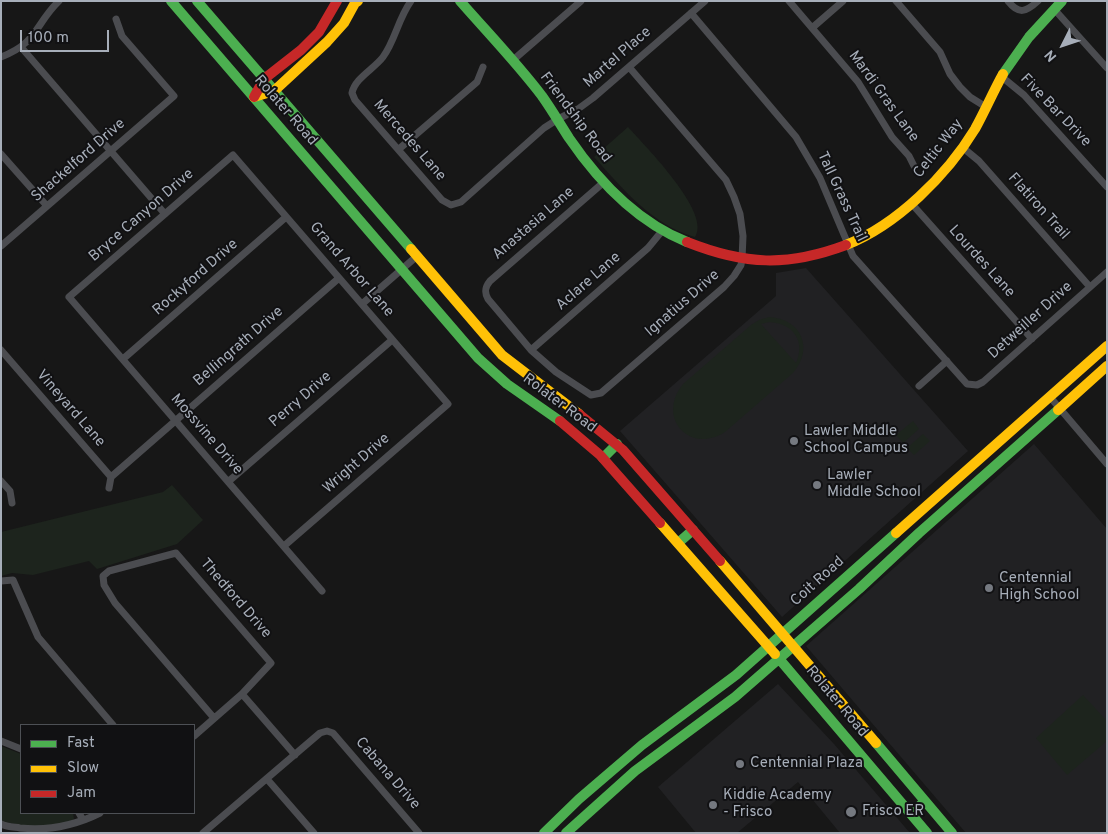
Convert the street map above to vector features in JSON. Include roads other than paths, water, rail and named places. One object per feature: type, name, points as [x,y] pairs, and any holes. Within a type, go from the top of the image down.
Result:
[{"type":"main road","name":"Rolater Road","points":[[171,1],[478,358],[507,384],[559,420],[603,458],[779,659],[926,833]]},
{"type":"main road","name":"Rolater Road","points":[[197,1],[502,355],[559,397],[617,444],[794,646],[952,833]]},
{"type":"main road","points":[[254,97],[264,79],[319,32],[337,1]]},
{"type":"main road","name":"Friendship Road","points":[[460,1],[538,92],[558,119],[577,150],[630,209],[662,231],[700,249],[742,259],[771,262],[794,260]]},
{"type":"main road","name":"Celtic Way","points":[[794,260],[829,253],[879,228],[911,203],[938,178],[975,128],[1002,77],[1025,42],[1062,1]]},
{"type":"main road","points":[[254,97],[274,90],[333,36],[341,27],[354,2]]},
{"type":"main road","points":[[328,19],[341,27]]},
{"type":"main road","name":"Coit Road","points":[[544,833],[579,799],[642,745],[730,680],[1107,346]]},
{"type":"main road","name":"Coit Road","points":[[566,833],[635,771],[735,697],[859,589],[1107,366]]},
{"type":"main road","points":[[603,458],[617,444]]},
{"type":"main road","points":[[942,494],[952,504]]},
{"type":"main road","points":[[678,543],[694,530]]},
{"type":"main road","points":[[666,727],[675,741]]},
{"type":"main road","points":[[858,752],[872,752],[880,748]]},
{"type":"main road","points":[[579,799],[590,812]]},
{"type":"main road","points":[[911,814],[925,801]]},
{"type":"street","points":[[1,57],[21,47],[36,33],[58,1]]},
{"type":"street","name":"Mercedes Lane","points":[[411,1],[396,26],[389,48],[383,57],[356,83],[352,90],[355,100],[442,200],[451,205]]},
{"type":"street","points":[[512,61],[581,1]]},
{"type":"street","name":"Martel Place","points":[[451,205],[461,202],[544,128],[578,109],[593,98],[705,1]]},
{"type":"street","name":"Mardi Gras Lane","points":[[789,1],[858,82],[892,137],[909,156],[914,166]]},
{"type":"street","points":[[812,28],[843,1]]},
{"type":"street","points":[[896,1],[940,52],[950,74],[960,87],[970,97],[986,107]]},
{"type":"street","points":[[1008,1],[1014,8],[1022,11],[1030,8],[1038,1]]},
{"type":"street","points":[[1054,9],[1107,68]]},
{"type":"street","name":"Tall Grass Trail","points":[[691,13],[796,137],[820,178],[853,256],[946,362],[966,383],[972,385]]},
{"type":"street","name":"Shackelford Drive","points":[[1,246],[174,96],[122,36],[116,19]]},
{"type":"street","points":[[21,47],[165,214]]},
{"type":"street","points":[[399,149],[477,82],[484,67]]},
{"type":"street","name":"Ignatius Drive","points":[[531,350],[556,372],[591,395],[601,393],[724,287],[741,265],[743,236],[740,214],[726,180],[629,67]]},
{"type":"street","name":"Five Bar Drive","points":[[1002,77],[1024,95],[1107,187]]},
{"type":"street","name":"Flatiron Trail","points":[[962,147],[979,161],[1090,287]]},
{"type":"street","points":[[1,154],[47,206]]},
{"type":"street","name":"Bryce Canyon Drive","points":[[69,297],[233,155]]},
{"type":"street","name":"Grand Arbor Lane","points":[[233,155],[448,404]]},
{"type":"street","name":"Anastasia Lane","points":[[531,350],[488,299],[485,295],[485,290],[490,281],[604,182]]},
{"type":"street","name":"Lourdes Lane","points":[[911,203],[1032,339]]},
{"type":"street","name":"Rockyford Drive","points":[[123,359],[286,217]]},
{"type":"street","name":"Aclare Lane","points":[[531,350],[648,248],[662,231]]},
{"type":"street","points":[[362,304],[417,256]]},
{"type":"street","name":"Detweiller Drive","points":[[972,385],[976,386],[983,382],[1107,272]]},
{"type":"street","name":"Bellingrath Drive","points":[[111,478],[340,278]]},
{"type":"street","name":"Mossvine Drive","points":[[69,297],[322,591]]},
{"type":"street","name":"Perry Drive","points":[[228,482],[392,340]]},
{"type":"street","name":"Vineyard Lane","points":[[1,350],[111,478]]},
{"type":"street","points":[[919,386],[946,362]]},
{"type":"street","points":[[1050,397],[1107,464]]},
{"type":"street","name":"Wright Drive","points":[[284,546],[448,404]]},
{"type":"street","points":[[109,488],[111,478]]},
{"type":"street","points":[[1,481],[10,491],[12,503]]},
{"type":"street","name":"Thedford Drive","points":[[214,718],[114,603],[104,586],[103,576],[109,571],[176,553],[271,664],[242,694]]},
{"type":"street","points":[[1,581],[13,580],[38,637],[112,724]]},
{"type":"street","points":[[195,735],[242,694],[295,755],[205,832]]},
{"type":"street","name":"Cabana Drive","points":[[295,755],[322,732],[328,731],[334,734],[419,833]]},
{"type":"street","points":[[1,740],[20,749]]},
{"type":"street","points":[[268,779],[314,833]]},
{"type":"street","points":[[80,814],[83,820]]},
{"type":"street","points":[[1,824],[35,831],[60,827],[98,814]]},
{"type":"place","name":"Lawler Middle School Campus","points":[[794,441]]},
{"type":"place","name":"Lawler Middle School","points":[[817,485]]},
{"type":"place","name":"Centennial High School","points":[[989,588]]},
{"type":"place","name":"Centennial Plaza","points":[[740,764]]},
{"type":"place","name":"Kiddie Academy - Frisco","points":[[713,805]]},
{"type":"place","name":"Frisco ER","points":[[851,812]]}]
